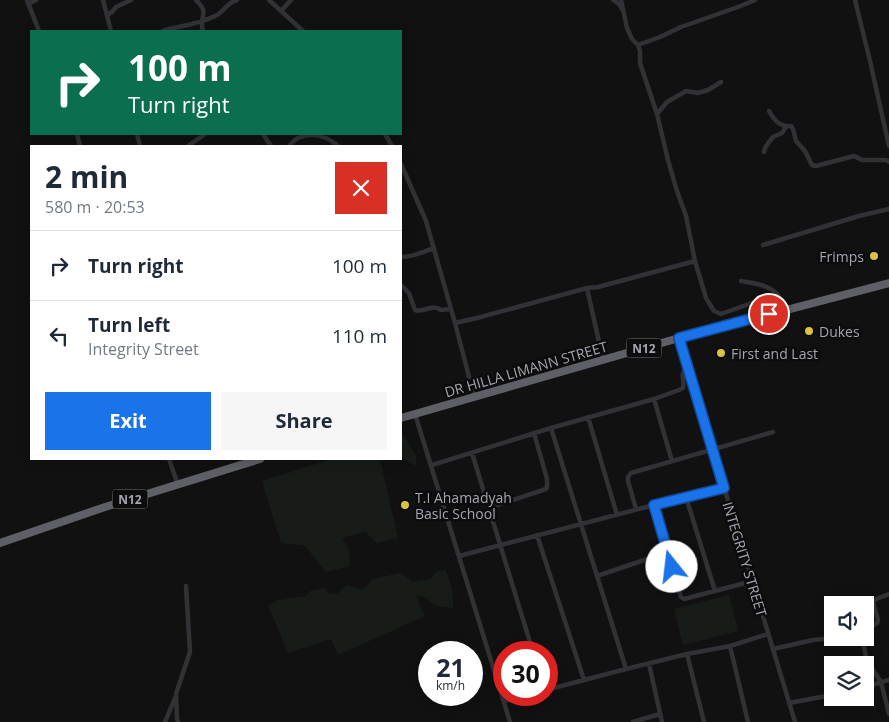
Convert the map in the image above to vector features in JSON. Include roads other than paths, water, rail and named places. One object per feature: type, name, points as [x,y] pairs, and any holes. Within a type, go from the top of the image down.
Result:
[{"type":"highway","name":"DR HILLA LIMANN STREET","points":[[402,418],[679,338],[889,283]]},
{"type":"highway","name":"N12","points":[[0,543],[105,507],[257,460]]},
{"type":"street","points":[[36,0],[28,2],[40,30]]},
{"type":"street","points":[[103,0],[111,30]]},
{"type":"street","points":[[107,15],[116,6],[131,0]]},
{"type":"street","points":[[196,0],[203,7],[203,30]]},
{"type":"street","points":[[167,30],[202,22],[221,13],[224,7],[237,0]]},
{"type":"street","points":[[268,0],[302,30]]},
{"type":"street","points":[[281,11],[291,0]]},
{"type":"street","points":[[613,0],[619,4],[624,12]]},
{"type":"street","points":[[621,0],[627,28],[640,51],[640,63],[657,114],[670,170],[686,216],[695,261],[710,306],[717,313],[721,314],[777,294]]},
{"type":"street","points":[[638,45],[754,0]]},
{"type":"street","points":[[856,0],[889,146]]},
{"type":"street","points":[[657,114],[667,102],[686,91],[698,93],[708,90],[721,82]]},
{"type":"street","points":[[769,110],[773,118],[781,125],[791,126],[796,141],[805,151],[812,165],[816,166],[854,156],[862,160],[886,160],[889,162]]},
{"type":"street","points":[[884,121],[889,116]]},
{"type":"street","points":[[764,152],[773,137],[782,133],[786,126]]},
{"type":"street","points":[[189,145],[204,135]]},
{"type":"street","points":[[290,145],[297,138],[305,135]]},
{"type":"street","points":[[312,135],[325,138],[337,145]]},
{"type":"street","points":[[402,166],[426,221],[474,396]]},
{"type":"street","points":[[763,245],[859,216],[889,209]]},
{"type":"street","points":[[402,257],[418,255],[434,248]]},
{"type":"street","points":[[455,323],[695,261]]},
{"type":"street","points":[[741,281],[764,286],[777,294],[787,309]]},
{"type":"street","points":[[402,286],[409,292],[415,310],[419,312],[435,307],[441,310],[451,309]]},
{"type":"street","points":[[587,288],[602,360]]},
{"type":"street","name":"INTEGRITY STREET","points":[[679,338],[795,722]]},
{"type":"street","points":[[432,465],[679,390],[684,384],[683,372],[689,369]]},
{"type":"street","points":[[654,399],[672,461]]},
{"type":"street","points":[[416,414],[493,666]]},
{"type":"street","points":[[588,417],[617,515]]},
{"type":"street","points":[[551,428],[626,669]]},
{"type":"street","points":[[636,509],[628,481],[631,473],[773,432]]},
{"type":"street","points":[[489,508],[546,490],[547,479],[534,433]]},
{"type":"street","points":[[472,453],[530,641]]},
{"type":"street","points":[[170,460],[178,485]]},
{"type":"street","points":[[459,556],[636,509],[724,488]]},
{"type":"street","points":[[686,497],[715,591]]},
{"type":"street","points":[[654,505],[684,599],[753,581]]},
{"type":"street","points":[[537,535],[584,680]]},
{"type":"street","points":[[597,576],[668,552]]},
{"type":"street","points":[[165,722],[190,652],[186,586]]},
{"type":"street","points":[[874,601],[889,594]]},
{"type":"street","points":[[874,606],[878,620],[874,625]]},
{"type":"street","points":[[558,687],[688,654],[730,646],[768,634]]},
{"type":"street","points":[[773,649],[824,639]]},
{"type":"street","points":[[730,646],[748,722]]},
{"type":"street","points":[[864,646],[867,661],[880,682],[889,714]]},
{"type":"street","points":[[688,654],[704,722]]},
{"type":"street","points":[[649,664],[662,722]]},
{"type":"street","points":[[874,684],[889,680]]},
{"type":"street","points":[[176,694],[178,722]]},
{"type":"street","points":[[789,703],[824,696]]},
{"type":"street","points":[[505,706],[510,722]]},
{"type":"street","points":[[633,722],[660,714]]},
{"type":"place","name":"Frimps","points":[[874,256]]},
{"type":"place","name":"Dukes","points":[[809,331]]},
{"type":"place","name":"First and Last","points":[[721,353]]},
{"type":"place","name":"T.I Ahamadyah Basic School","points":[[405,505]]}]
